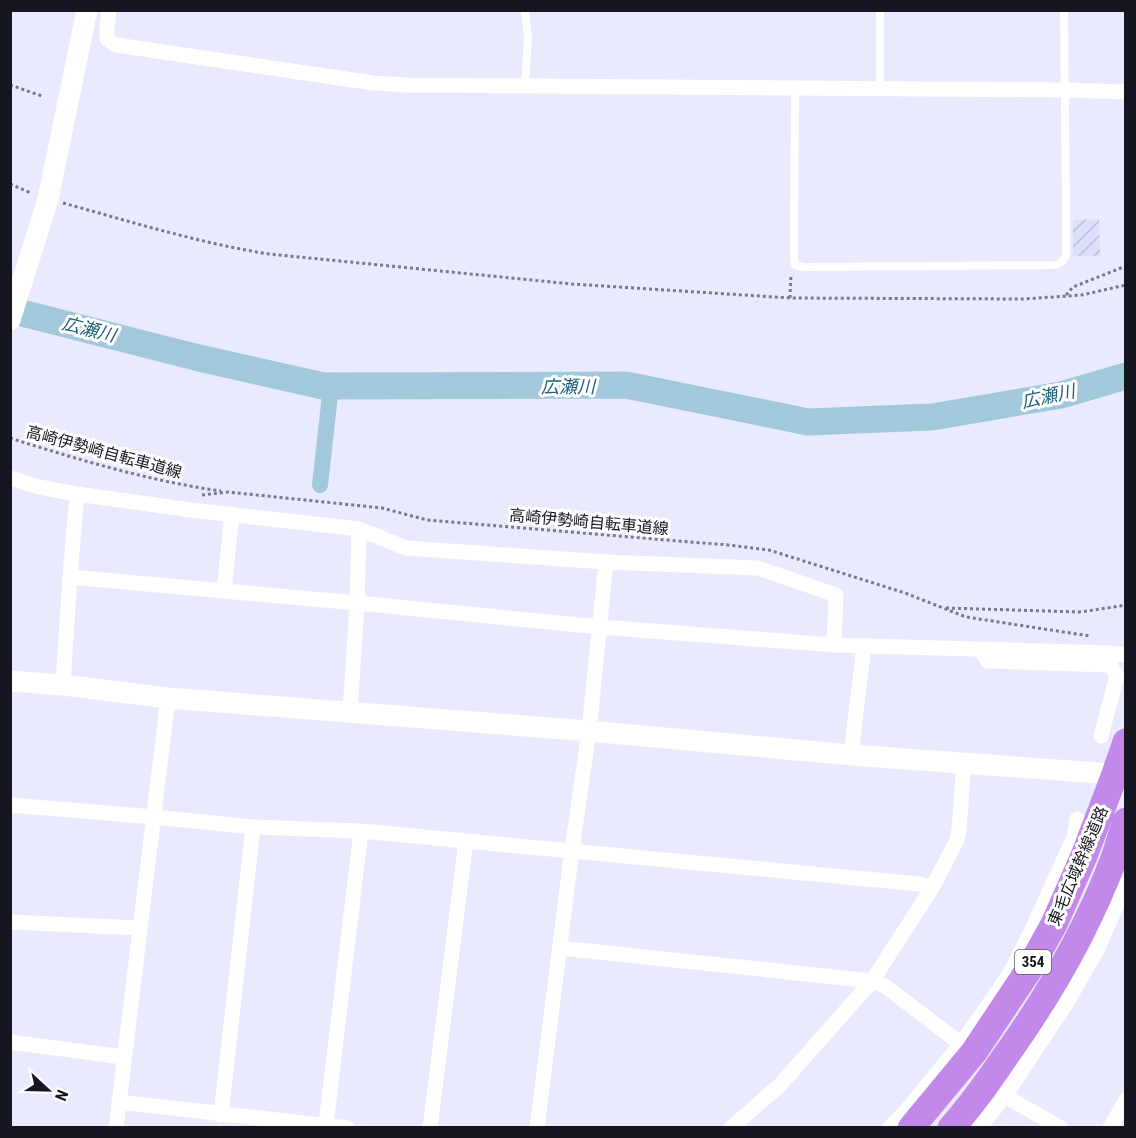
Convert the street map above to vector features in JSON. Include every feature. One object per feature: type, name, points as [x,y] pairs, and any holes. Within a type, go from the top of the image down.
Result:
[{"type":"highway","name":"東毛広域幹線道路","points":[[911,1128],[974,1052],[1018,973],[1054,924],[1120,775],[1113,739]]},
{"type":"highway","name":"東毛広域幹線道路","points":[[951,1128],[988,1082],[1048,993],[1079,936],[1114,860],[1125,821]]},
{"type":"street","points":[[10,320],[46,200],[87,10]]},
{"type":"street","points":[[109,10],[107,39],[116,45],[373,83],[1065,90],[1125,93]]},
{"type":"street","points":[[10,478],[39,487],[77,494],[191,510],[359,529],[406,548],[606,562],[758,568],[836,595],[834,645]]},
{"type":"street","points":[[63,685],[77,494]]},
{"type":"street","points":[[224,591],[232,514]]},
{"type":"street","points":[[350,712],[359,529]]},
{"type":"street","points":[[537,1128],[589,731],[606,562]]},
{"type":"street","points":[[70,577],[600,627],[834,645],[1125,655]]},
{"type":"street","points":[[851,754],[864,646]]},
{"type":"street","points":[[980,649],[988,662],[1110,665],[1117,676],[1113,739]]},
{"type":"street","points":[[10,681],[168,698],[1120,775]]},
{"type":"street","points":[[116,1128],[168,698]]},
{"type":"street","points":[[731,1128],[780,1085],[872,981],[932,888],[957,840],[964,763]]},
{"type":"street","points":[[10,805],[153,816],[253,827],[362,831],[920,884],[932,888]]},
{"type":"street","points":[[889,1128],[905,1112],[1018,973],[1034,925],[1074,837],[1077,819]]},
{"type":"street","points":[[221,1115],[253,827]]},
{"type":"street","points":[[326,1124],[362,831]]},
{"type":"street","points":[[430,1128],[465,841]]},
{"type":"street","points":[[1114,860],[1119,900]]},
{"type":"street","points":[[979,1128],[1005,1096],[1066,1004],[1098,948],[1125,884]]},
{"type":"street","points":[[10,921],[140,928]]},
{"type":"street","points":[[560,948],[872,981],[885,986],[961,1044]]},
{"type":"street","points":[[10,1042],[123,1057]]},
{"type":"street","points":[[1005,1096],[1061,1128]]},
{"type":"street","points":[[1110,1128],[1125,1100]]},
{"type":"street","points":[[119,1102],[347,1128]]},
{"type":"lane","points":[[525,10],[528,37],[525,86]]},
{"type":"lane","points":[[880,10],[880,88]]},
{"type":"lane","points":[[795,87],[795,265],[804,267],[1056,265],[1062,262],[1065,255],[1064,10]]},
{"type":"path","points":[[10,85],[42,96]]},
{"type":"path","points":[[10,184],[46,200],[178,236],[238,249],[572,284],[790,298],[1024,299],[1082,295],[1125,285]]},
{"type":"path","points":[[1066,295],[1072,287],[1125,266]]},
{"type":"path","points":[[790,298],[791,273]]},
{"type":"path","name":"高崎伊勢崎自転車道線","points":[[10,438],[168,482],[228,492],[382,508],[427,520],[769,550],[905,593],[966,617],[1091,636]]},
{"type":"path","name":"高崎伊勢崎自転車道線","points":[[196,496],[228,492]]},
{"type":"path","name":"高崎伊勢崎自転車道線","points":[[941,608],[1081,612],[1125,605]]},
{"type":"shaded area","points":[[1099,219],[1100,256],[1073,256],[1073,220]]},
{"type":"waterway","name":"広瀬川","points":[[10,310],[199,358],[323,386],[626,385],[808,422],[932,417],[1061,395],[1126,376]]},
{"type":"waterway","points":[[320,485],[331,386]]}]
